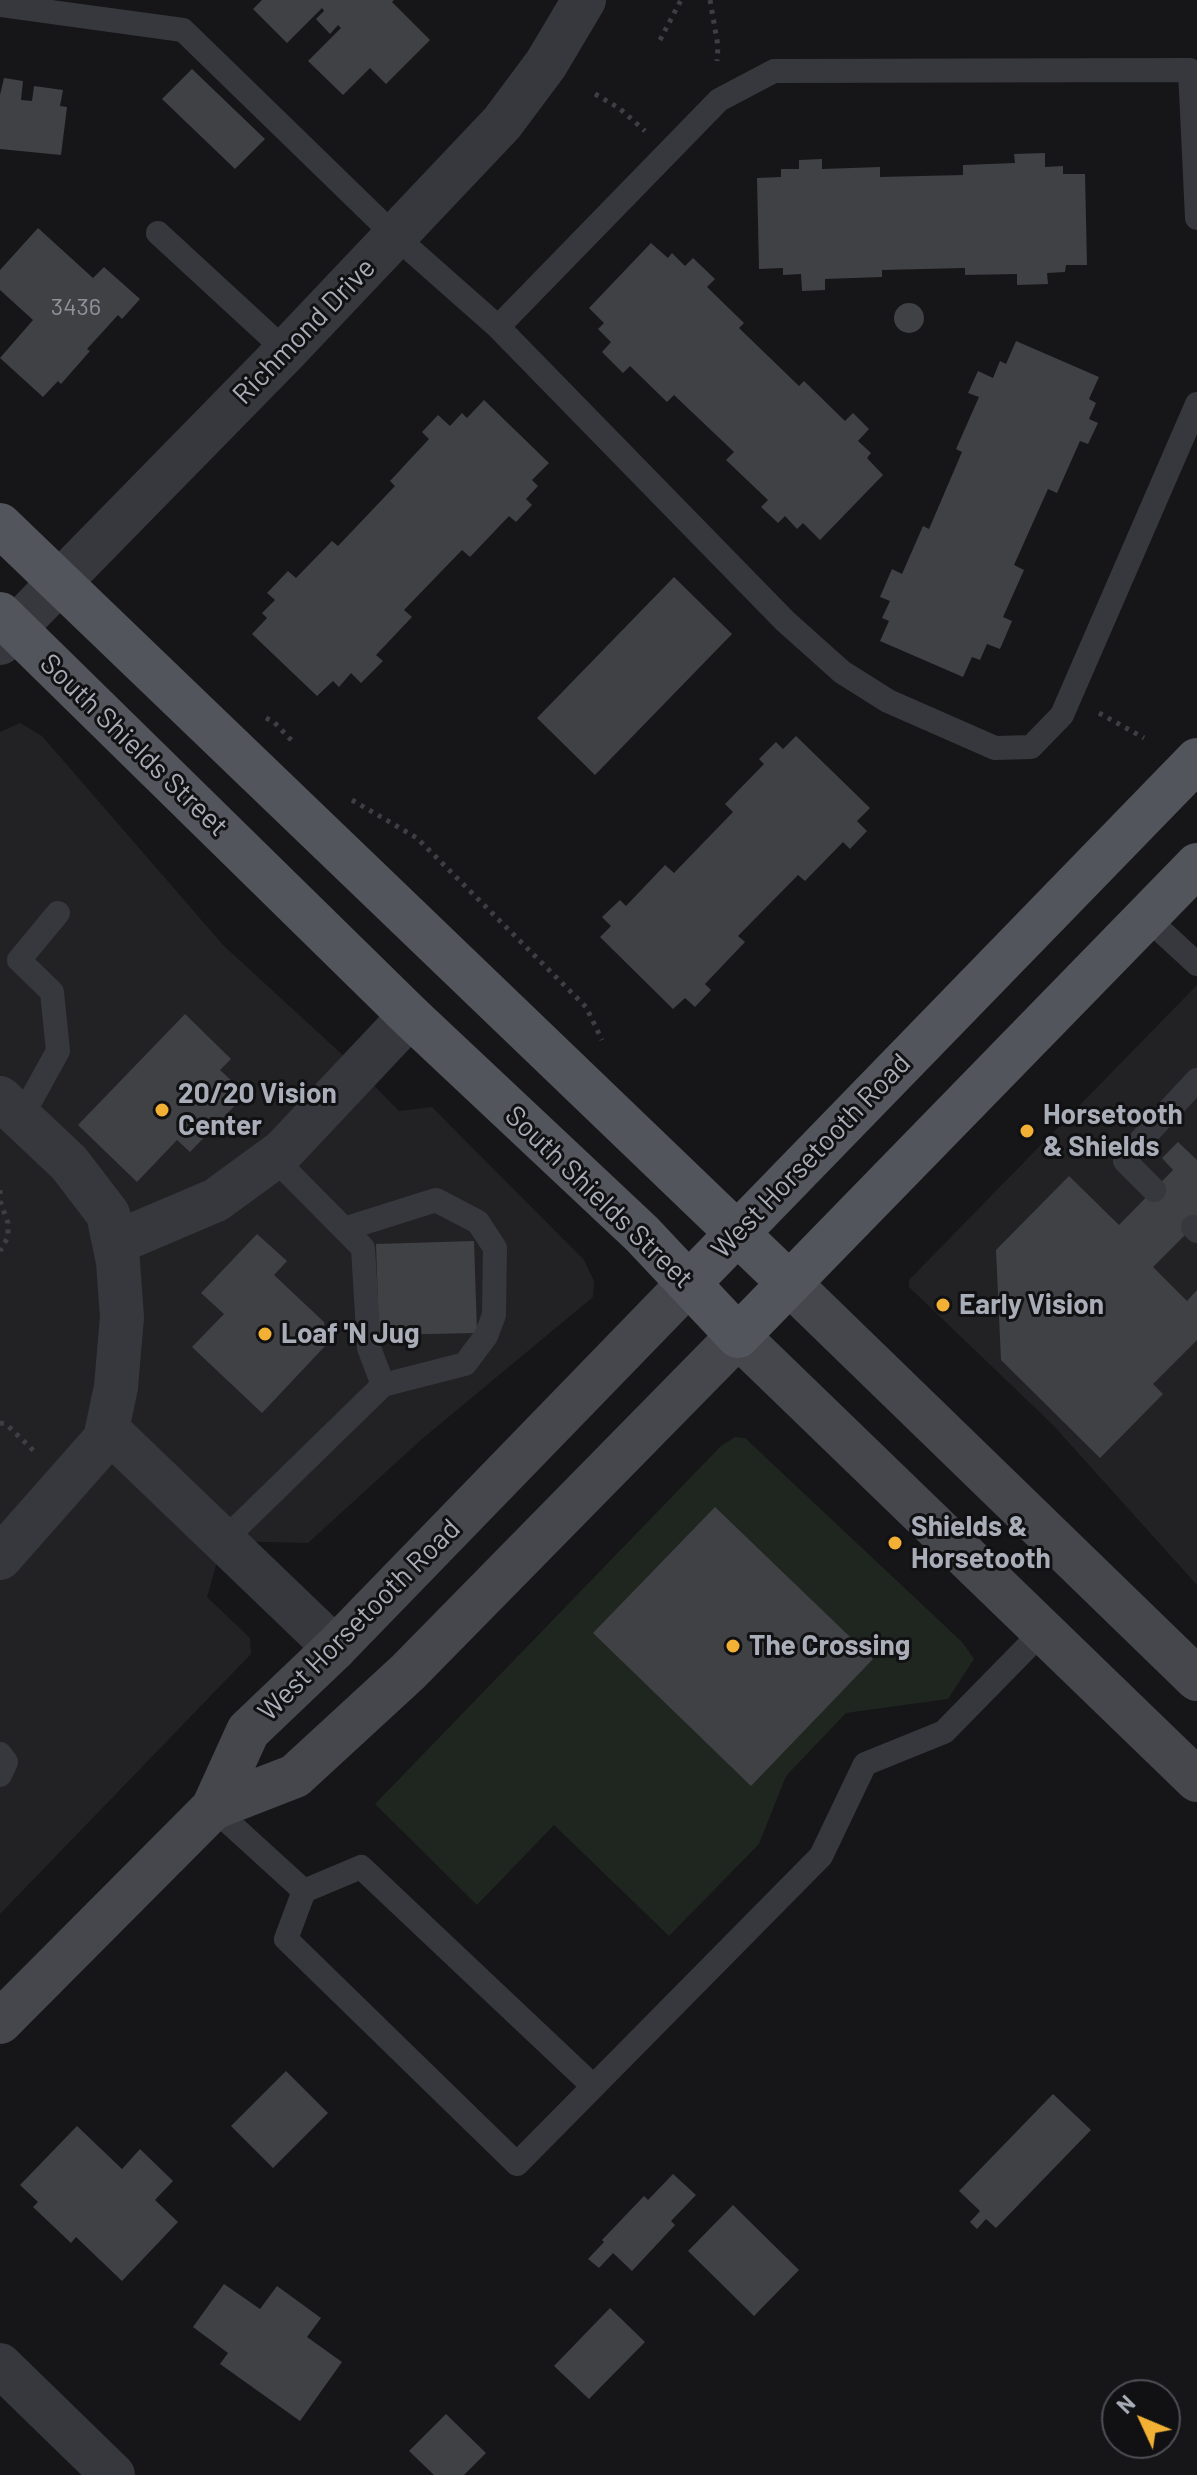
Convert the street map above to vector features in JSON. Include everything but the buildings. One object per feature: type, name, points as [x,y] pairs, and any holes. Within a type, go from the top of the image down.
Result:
[{"type":"main road","points":[[0,525],[1197,1679]]},
{"type":"main road","name":"South Shields Street","points":[[5,628],[642,1234],[738,1336],[1197,1780]]},
{"type":"main road","name":"West Horsetooth Road","points":[[0,2022],[213,1808],[248,1731],[335,1648],[1197,760]]},
{"type":"main road","name":"West Horsetooth Road","points":[[213,1808],[295,1776],[408,1672],[1197,865]]},
{"type":"street","name":"Richmond Drive","points":[[5,628],[59,583],[286,351],[502,123],[546,64],[584,0]]},
{"type":"street","points":[[115,1243],[216,1200],[274,1158],[410,1016]]},
{"type":"street","points":[[0,1558],[105,1439],[116,1387],[122,1317],[115,1243],[108,1214],[69,1163],[10,1108]]},
{"type":"street","points":[[107,1429],[335,1648]]},
{"type":"street","points":[[0,2365],[113,2475]]},
{"type":"lane","points":[[0,5],[183,30],[395,236],[498,327],[785,621],[842,672],[888,701],[995,748],[1031,747],[1062,715],[1197,404]]},
{"type":"lane","points":[[498,327],[719,100],[774,71],[1190,70],[1197,218]]},
{"type":"lane","points":[[158,233],[286,351]]},
{"type":"lane","points":[[10,1108],[58,1051],[52,992],[19,960],[58,913]]},
{"type":"lane","points":[[1146,917],[1197,964]]},
{"type":"lane","points":[[1154,1190],[1125,1161],[1197,1080]]},
{"type":"lane","points":[[274,1158],[363,1248],[369,1348],[383,1385]]},
{"type":"lane","points":[[223,1541],[383,1385],[465,1364],[486,1336],[494,1315],[495,1248],[478,1222],[436,1200],[344,1229]]},
{"type":"lane","points":[[593,2086],[361,1867],[304,1891],[286,1939],[517,2164],[821,1856],[865,1764],[944,1732],[1043,1631]]},
{"type":"lane","points":[[0,1754],[6,1762],[0,1775]]},
{"type":"lane","points":[[213,1808],[304,1891]]},
{"type":"path","points":[[660,40],[681,0]]},
{"type":"path","points":[[710,0],[718,46],[717,61]]},
{"type":"path","points":[[595,94],[619,108],[647,133]]},
{"type":"path","points":[[1070,697],[1144,738]]},
{"type":"path","points":[[0,1201],[8,1223],[8,1237],[0,1251]]},
{"type":"path","points":[[0,1423],[6,1424],[36,1453]]},
{"type":"shaded area","points":[[20,723],[42,736],[223,945],[399,1111],[432,1107],[584,1260],[594,1281],[593,1297],[422,1439],[308,1543],[223,1541],[207,1597],[250,1638],[251,1654],[0,1914],[0,732]]},
{"type":"shaded area","points":[[1197,985],[1197,1585],[1053,1425],[909,1287],[909,1280]]},
{"type":"shaded area","points":[[735,1437],[745,1438],[962,1642],[974,1659],[948,1699],[846,1713],[786,1776],[759,1844],[669,1936],[554,1825],[477,1905],[375,1804],[721,1446]]},
{"type":"place","name":"20/20 Vision Center","points":[[162,1110]]},
{"type":"place","name":"Horsetooth & Shields","points":[[1027,1131]]},
{"type":"place","name":"Early Vision","points":[[943,1305]]},
{"type":"place","name":"Loaf 'N Jug","points":[[265,1334]]},
{"type":"place","name":"Shields & Horsetooth","points":[[895,1543]]},
{"type":"place","name":"The Crossing","points":[[733,1646]]}]
